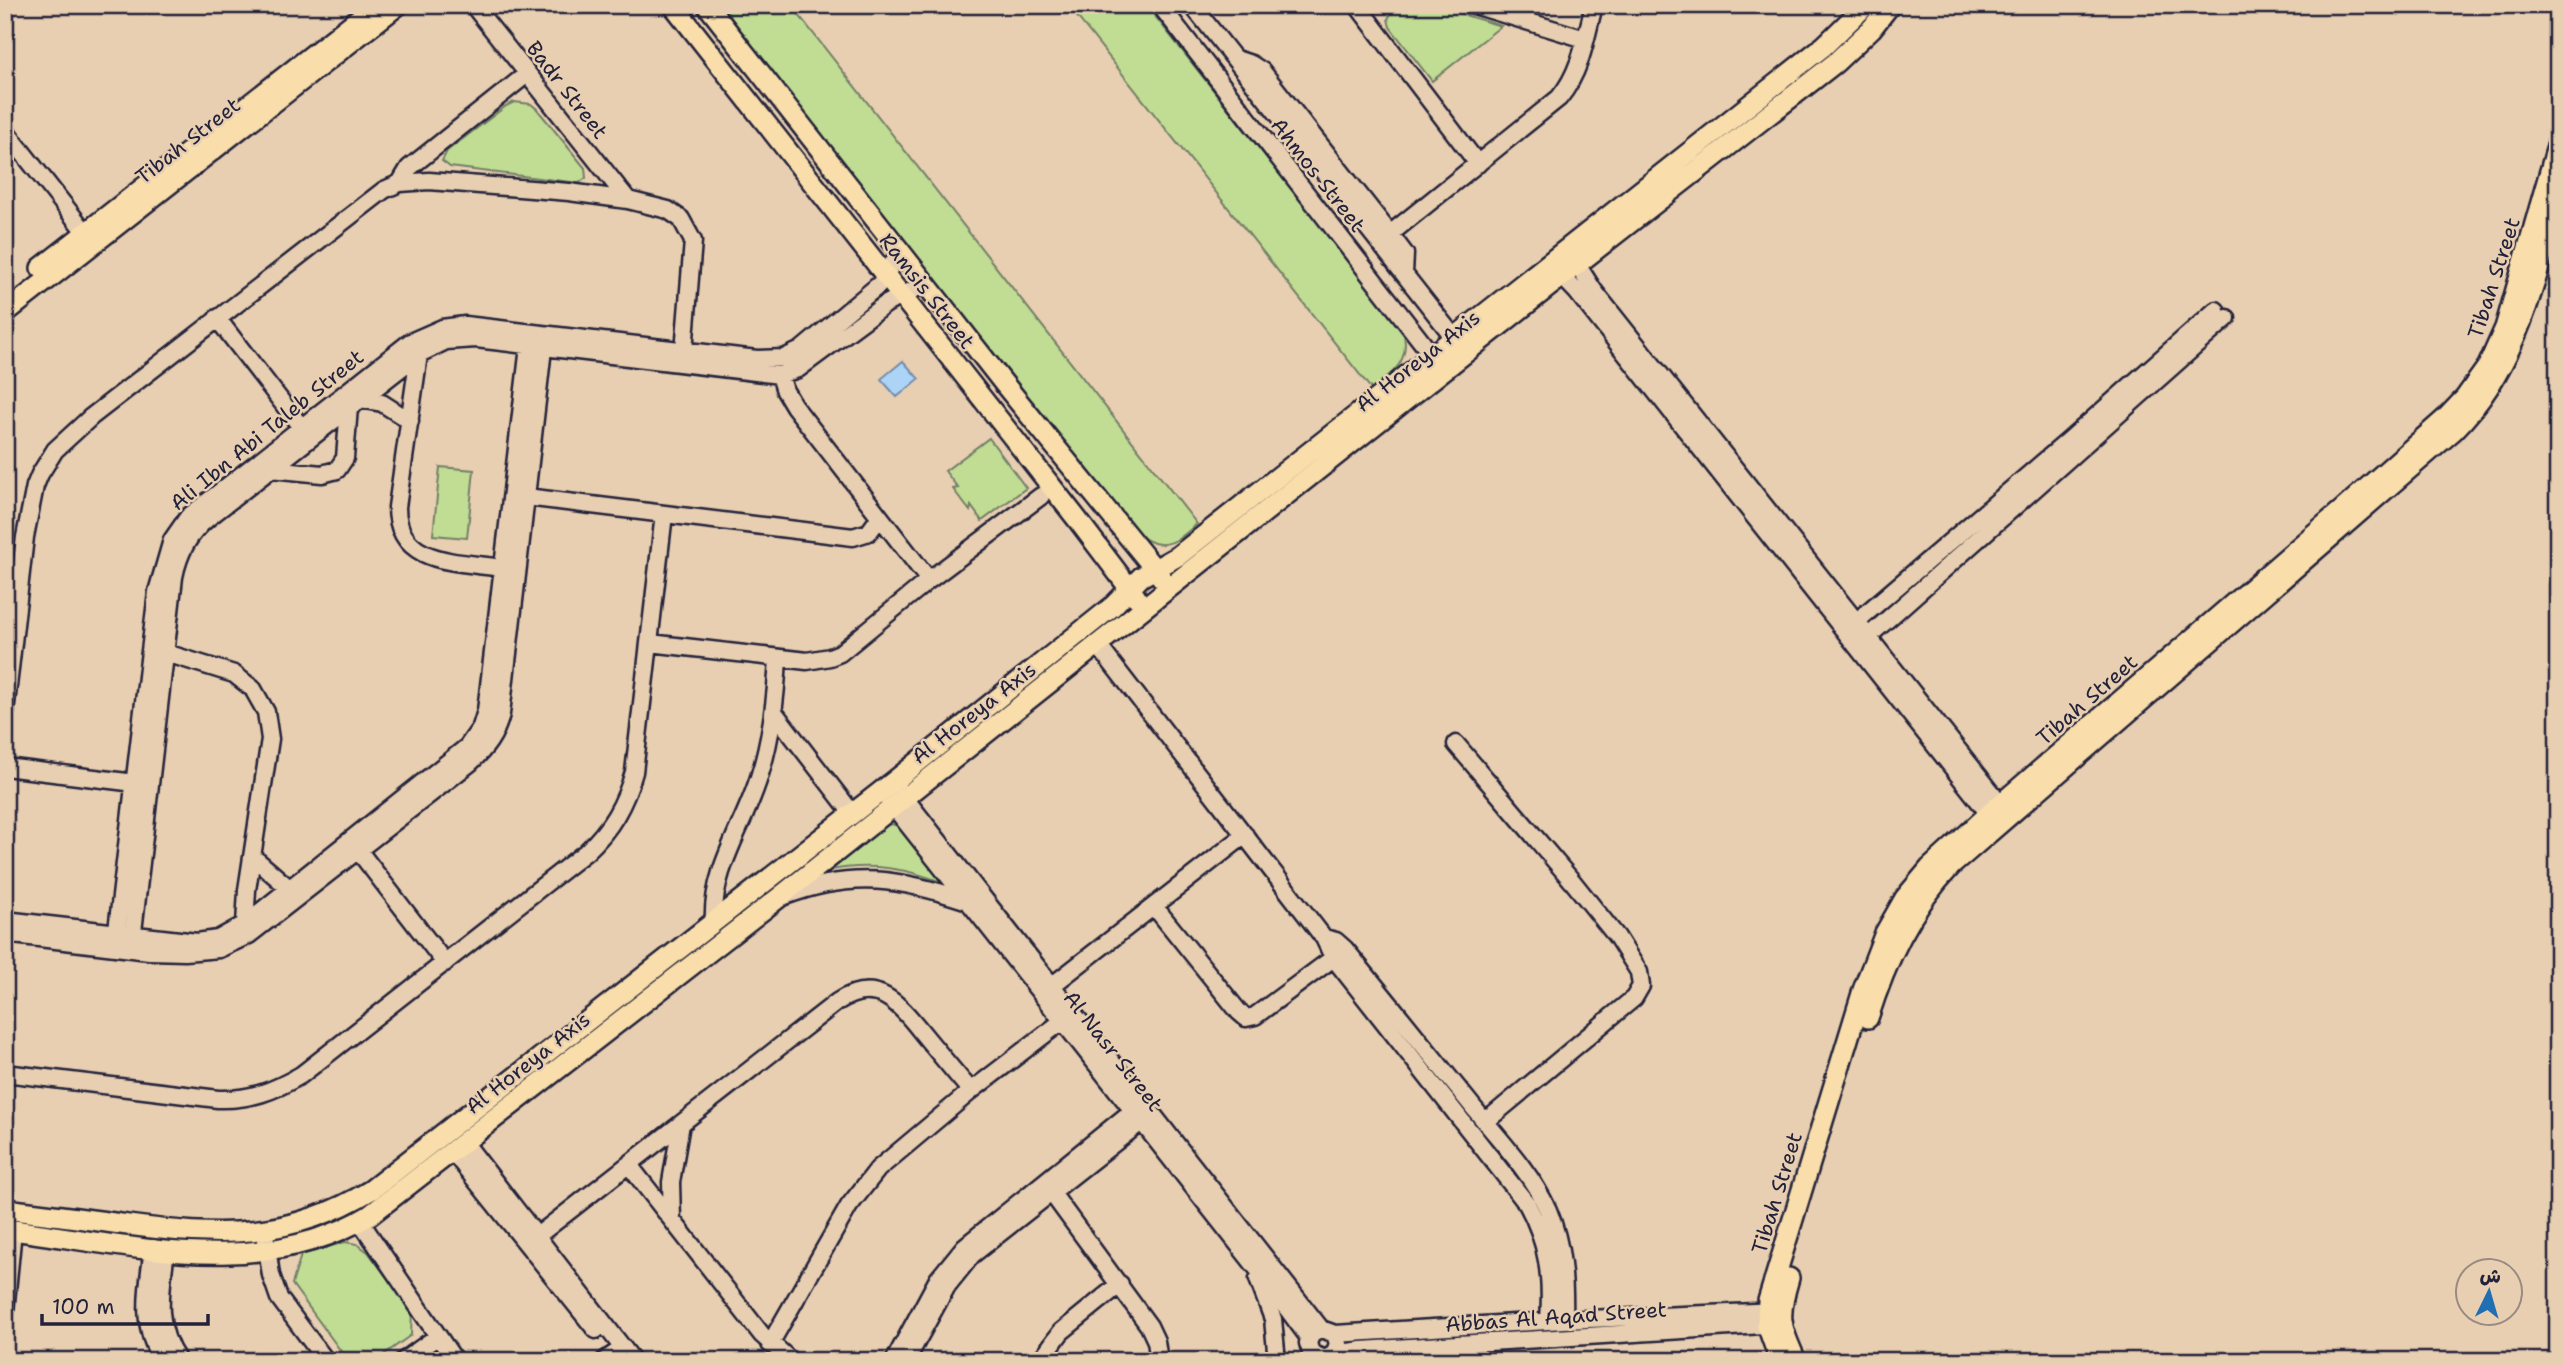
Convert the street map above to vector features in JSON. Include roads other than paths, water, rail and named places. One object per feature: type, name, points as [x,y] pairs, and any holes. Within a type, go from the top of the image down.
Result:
[{"type":"main road","name":"Tibah Street","points":[[5,313],[376,5]]},
{"type":"main road","name":"Tibah Street","points":[[5,297],[86,233],[398,5]]},
{"type":"main road","name":"Ramsis Street","points":[[673,5],[1144,608]]},
{"type":"main road","name":"Ramsis Street","points":[[707,5],[1005,385],[1169,587]]},
{"type":"main road","name":"Al Horeya Axis","points":[[9,1229],[214,1254],[268,1251],[314,1241],[360,1221],[777,899],[1061,647],[1113,606],[1129,588],[1185,550],[1460,345],[1824,46],[1866,5]]},
{"type":"main road","name":"Al Horeya Axis","points":[[1563,263],[1835,63],[1890,5]]},
{"type":"main road","name":"Tibah Street","points":[[2346,515],[2446,418],[2488,366],[2511,312],[2558,143]]},
{"type":"main road","name":"Tibah Street","points":[[1773,1318],[1856,1010],[1885,933],[1917,883],[2346,515],[2454,429],[2477,406],[2508,356],[2519,330],[2558,199]]},
{"type":"main road","name":"Al Horeya Axis","points":[[5,1209],[198,1233],[265,1231],[318,1217],[372,1190],[852,813],[893,794],[1074,663],[1144,608],[1437,363]]},
{"type":"main road","points":[[1061,647],[1074,663]]},
{"type":"main road","points":[[1773,1318],[1780,1361]]},
{"type":"main road","points":[[1773,1318],[1796,1361]]},
{"type":"street","name":"Badr Street","points":[[473,5],[628,200]]},
{"type":"street","name":"Ahmos Street","points":[[1160,5],[1437,363]]},
{"type":"street","points":[[1474,5],[1586,38]]},
{"type":"street","points":[[1390,234],[1559,98],[1573,78],[1594,5]]},
{"type":"street","points":[[1177,27],[1195,8]]},
{"type":"street","name":"Ahmos Street","points":[[1195,8],[1460,345]]},
{"type":"street","points":[[1365,8],[1478,164]]},
{"type":"street","points":[[1236,59],[1262,71],[1390,234],[1405,254],[1404,274]]},
{"type":"street","points":[[397,190],[410,168],[527,74]]},
{"type":"street","points":[[5,130],[86,233]]},
{"type":"street","points":[[5,713],[24,537],[40,474],[55,450],[77,428],[216,318],[376,196],[429,181],[556,191],[628,200],[667,210],[681,219],[690,233],[694,249],[684,351]]},
{"type":"street","name":"Ali Ibn Abi Taleb Street","points":[[124,941],[166,653],[173,587],[183,548],[199,525],[419,354],[446,341],[537,340],[766,360],[792,355],[866,297],[887,276],[901,250]]},
{"type":"street","points":[[1563,263],[1712,461],[1851,627],[1999,814]]},
{"type":"street","points":[[926,282],[901,295],[798,369],[780,375],[794,406],[929,580]]},
{"type":"street","points":[[1851,627],[2058,449],[2221,314],[1862,641]]},
{"type":"street","points":[[216,318],[301,427]]},
{"type":"street","name":"Ali Ibn Abi Taleb Street","points":[[124,941],[135,783],[157,592],[160,574],[172,540],[194,512],[410,342],[431,331],[465,325],[537,340],[780,375]]},
{"type":"street","points":[[5,920],[124,941],[167,952],[208,951],[240,941],[470,763],[484,749],[495,733],[501,714],[526,497],[537,340]]},
{"type":"street","points":[[5,934],[124,941],[207,941],[227,935],[461,753],[472,741],[486,711],[502,568],[537,340]]},
{"type":"street","points":[[419,354],[397,507],[401,534],[410,545],[422,553],[502,568]]},
{"type":"street","points":[[271,469],[322,474],[337,470],[345,458],[354,403],[392,408],[410,421]]},
{"type":"street","points":[[650,643],[778,658],[818,660],[840,653],[929,580],[1041,496]]},
{"type":"street","points":[[526,497],[853,537],[869,532],[880,517]]},
{"type":"street","points":[[5,1073],[218,1099],[261,1095],[301,1075],[586,852],[612,823],[622,807],[634,772],[664,513]]},
{"type":"street","points":[[1097,644],[1324,938],[1485,1122],[1531,1181],[1548,1211],[1562,1261],[1557,1321]]},
{"type":"street","points":[[166,653],[234,674],[253,689],[266,712],[270,739],[245,923]]},
{"type":"street","points":[[714,921],[717,882],[760,774],[774,712],[778,658]]},
{"type":"street","points":[[774,712],[852,813]]},
{"type":"street","points":[[1456,744],[1596,909],[1636,966],[1641,979],[1639,993],[1634,998],[1485,1122]]},
{"type":"street","points":[[5,767],[135,783]]},
{"type":"street","name":"Al Nasr Street","points":[[893,794],[1142,1112],[1316,1342]]},
{"type":"street","points":[[1047,990],[1245,835]]},
{"type":"street","points":[[358,850],[444,963]]},
{"type":"street","points":[[253,857],[289,888]]},
{"type":"street","points":[[777,899],[823,884],[871,880],[917,885],[974,897]]},
{"type":"street","points":[[1154,906],[1238,1012],[1246,1018],[1255,1016],[1339,953]]},
{"type":"street","points":[[1339,953],[1527,1204],[1539,1228],[1547,1254],[1557,1321]]},
{"type":"street","points":[[537,1236],[837,1002],[858,992],[882,994],[893,1000],[971,1091]]},
{"type":"street","points":[[770,1344],[849,1206],[877,1169],[971,1091],[1068,1017]]},
{"type":"street","points":[[906,1361],[947,1286],[963,1265],[1142,1112]]},
{"type":"street","points":[[894,1361],[938,1279],[964,1247],[1142,1112]]},
{"type":"street","name":"Al Nasr Street","points":[[1142,1112],[1251,1260],[1316,1342]]},
{"type":"street","points":[[672,1220],[671,1182],[681,1124]]},
{"type":"street","points":[[458,1147],[537,1236],[622,1357]]},
{"type":"street","points":[[458,1147],[622,1357]]},
{"type":"street","points":[[628,1165],[770,1344],[791,1361]]},
{"type":"street","points":[[1051,1192],[1149,1325],[1156,1341],[1159,1361]]},
{"type":"street","points":[[360,1221],[455,1361]]},
{"type":"street","points":[[5,1312],[9,1229]]},
{"type":"street","points":[[265,1231],[271,1275],[279,1298],[326,1361]]},
{"type":"street","points":[[159,1249],[147,1322],[153,1345],[163,1361]]},
{"type":"street","points":[[159,1249],[160,1320],[165,1339],[178,1361]]},
{"type":"street","points":[[1251,1260],[1273,1319],[1277,1361]]},
{"type":"street","points":[[1040,1361],[1061,1332],[1120,1284]]},
{"type":"street","name":"Abbas Al Aqad Street","points":[[1316,1342],[1557,1321],[1773,1318]]},
{"type":"street","name":"Abbas Al Aqad Street","points":[[1328,1358],[1362,1350],[1773,1318]]},
{"type":"street","points":[[403,1361],[438,1336]]},
{"type":"street","points":[[1316,1342],[1338,1344],[1328,1358],[1315,1356],[1316,1342]]},
{"type":"water","points":[[903,361],[919,379],[897,397],[881,379]]}]
